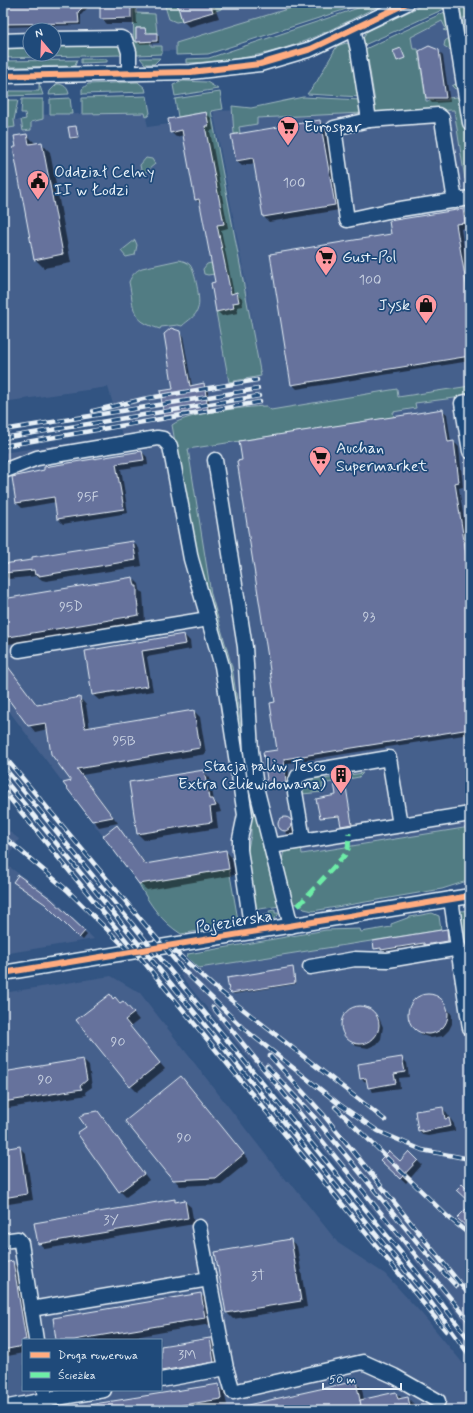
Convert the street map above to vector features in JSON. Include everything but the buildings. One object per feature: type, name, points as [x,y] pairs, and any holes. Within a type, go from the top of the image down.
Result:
[{"type":"street","points":[[451,3],[464,44],[470,123]]},
{"type":"street","points":[[3,76],[130,74],[198,71],[260,64],[305,51],[404,4]]},
{"type":"street","points":[[353,29],[358,50],[369,120]]},
{"type":"street","points":[[62,40],[121,38],[126,40],[129,52],[130,74]]},
{"type":"street","points":[[3,41],[22,40]]},
{"type":"street","points":[[455,200],[440,116],[369,120],[335,127],[333,130],[347,220],[388,211],[470,198]]},
{"type":"street","points":[[466,402],[470,451]]},
{"type":"street","points":[[6,470],[37,458],[157,438],[163,439],[167,442],[172,452],[191,559],[223,673],[245,815],[240,839],[240,850],[252,932]]},
{"type":"street","points":[[216,460],[245,647],[251,751],[259,802],[291,926]]},
{"type":"street","points":[[18,650],[208,619]]},
{"type":"street","points":[[303,840],[294,786],[298,776],[306,772],[389,758],[400,825]]},
{"type":"street","points":[[271,846],[470,814]]},
{"type":"street","name":"Pojezierska","points":[[3,973],[470,896]]},
{"type":"street","points":[[451,899],[459,948],[465,967],[470,1028]]},
{"type":"street","points":[[310,967],[354,959],[388,960],[459,948]]},
{"type":"street","points":[[199,1226],[226,1368],[233,1392],[363,1362],[394,1376],[438,1401]]},
{"type":"street","points":[[3,1241],[18,1239],[21,1243],[36,1339]]},
{"type":"street","points":[[31,1309],[209,1279]]},
{"type":"street","points":[[162,1380],[226,1368]]},
{"type":"street","points":[[3,1408],[98,1391]]},
{"type":"shaded area","points":[[3,3],[351,3],[205,50],[62,54],[62,22],[22,22],[22,54],[3,55]]},
{"type":"shaded area","points":[[466,3],[470,3],[470,827],[269,859],[251,789],[253,815],[247,866],[139,884],[3,703],[3,453],[122,435],[108,387],[3,402],[3,115],[12,120],[25,120],[25,115],[145,113],[148,127],[169,124],[168,119],[211,111],[256,337],[213,111],[376,106],[368,50]]},
{"type":"shaded area","points":[[3,827],[19,839],[12,851],[8,866],[54,899],[94,939],[3,954]]},
{"type":"shaded area","points":[[470,925],[470,1331],[453,1308],[180,975],[192,963],[199,968]]},
{"type":"shaded area","points":[[111,976],[140,993],[286,1181],[289,1181],[338,1243],[385,1274],[422,1314],[470,1372],[470,1387],[463,1393],[470,1400],[470,1410],[3,1410],[3,993]]},
{"type":"green space","points":[[133,3],[136,3],[136,13],[155,14],[157,33],[150,33],[151,46],[162,46],[162,54],[137,55],[134,52]],"holes":[[[136,28],[145,28],[146,42],[136,42]]]},
{"type":"green space","points":[[164,3],[177,3],[182,21],[176,22],[169,19]]},
{"type":"green space","points":[[210,3],[223,3],[221,9],[213,12]]},
{"type":"green space","points":[[307,3],[365,3],[208,54],[176,55],[176,43]]},
{"type":"green space","points":[[373,3],[385,3],[329,31],[294,45],[268,53],[241,58],[186,63],[186,59],[209,58]]},
{"type":"green space","points":[[427,3],[436,3],[444,9],[362,46],[366,32]]},
{"type":"green space","points":[[470,3],[468,10],[470,17],[463,18],[466,36],[470,35],[470,39],[465,37],[460,6]]},
{"type":"green space","points":[[447,11],[449,27],[446,31],[443,30],[446,29],[442,21],[411,37],[413,49],[418,49],[426,101],[448,100],[448,98],[457,97],[461,101],[470,157],[470,176],[465,179],[454,110],[375,112],[371,103],[375,102],[368,59],[364,60],[363,50]]},
{"type":"green space","points":[[449,38],[451,39],[458,88],[455,89],[452,86],[457,83],[452,51],[444,46],[445,41]]},
{"type":"green space","points":[[346,43],[350,45],[361,97],[307,94],[316,83],[337,46]]},
{"type":"green space","points":[[22,44],[22,58],[3,58],[3,45]]},
{"type":"green space","points":[[62,44],[119,44],[123,52],[121,55],[62,56]]},
{"type":"green space","points":[[140,58],[160,58],[154,64],[145,64]]},
{"type":"green space","points":[[81,59],[107,59],[107,62],[81,63]]},
{"type":"green space","points":[[62,60],[77,60],[75,66],[3,67],[3,61],[62,62]]},
{"type":"green space","points":[[183,81],[207,82],[218,89],[175,96],[173,85]]},
{"type":"green space","points":[[138,82],[145,88],[146,92],[82,94],[82,89],[88,84]]},
{"type":"green space","points":[[39,83],[43,95],[3,96],[3,91],[39,91]]},
{"type":"green space","points":[[57,84],[65,87],[69,94],[49,95],[50,91]]},
{"type":"green space","points":[[220,92],[223,109],[211,111],[261,376],[229,382],[216,312],[234,308],[233,303],[237,293],[231,294],[227,272],[208,275],[204,274],[203,269],[207,264],[211,263],[213,271],[225,268],[217,225],[224,224],[205,126],[209,125],[206,112],[178,117],[175,99]]},
{"type":"green space","points":[[147,96],[150,113],[146,117],[145,113],[82,114],[82,98]]},
{"type":"green space","points":[[303,97],[361,100],[363,113],[257,118],[257,124],[239,127],[240,133],[234,134],[232,106],[251,108]]},
{"type":"green space","points":[[70,98],[72,114],[50,114],[50,99]]},
{"type":"green space","points":[[22,99],[43,99],[43,119],[31,122],[31,130],[23,131],[21,120],[26,119],[25,113],[21,113]]},
{"type":"green space","points":[[3,100],[18,100],[14,120],[15,127],[3,129]]},
{"type":"green space","points":[[146,158],[152,159],[155,164],[142,175],[140,165]]},
{"type":"green space","points":[[135,240],[137,245],[135,255],[126,257],[121,251]]},
{"type":"green space","points":[[179,260],[189,264],[194,273],[199,299],[197,311],[194,316],[182,326],[161,327],[160,329],[150,326],[138,318],[135,313],[129,282],[131,277],[137,270],[142,268]]},
{"type":"green space","points":[[470,386],[470,396],[415,403],[416,408],[393,412],[394,417],[188,449],[211,594],[232,667],[252,801],[280,906],[253,910],[246,858],[251,835],[251,811],[196,560],[172,425],[190,417],[231,409],[266,406],[271,410],[397,389],[398,397]]},
{"type":"green space","points":[[363,773],[359,777],[322,784],[323,792],[302,794],[301,784],[305,778],[316,776],[324,779]]},
{"type":"green space","points":[[470,827],[470,877],[466,878],[467,881],[442,889],[313,911],[304,909],[297,903],[294,904],[292,900],[282,860],[284,851],[301,846],[302,854]]},
{"type":"green space","points":[[229,869],[238,920],[234,925],[181,934],[162,918],[147,899],[139,884]]},
{"type":"green space","points":[[275,910],[275,913],[279,913],[272,920],[263,921],[257,917],[270,914],[269,911]]},
{"type":"green space","points":[[469,910],[470,958],[465,949],[459,914],[461,911]]},
{"type":"green space","points":[[432,913],[439,916],[441,930],[199,968],[187,957],[188,954],[326,930],[360,929],[361,932],[391,927],[391,924],[410,917]]},
{"type":"railway","points":[[93,411],[143,399],[257,380]]},
{"type":"railway","points":[[3,430],[258,389]]},
{"type":"railway","points":[[3,438],[259,396]]},
{"type":"railway","points":[[3,446],[260,402]]},
{"type":"railway","points":[[3,755],[184,971],[244,1029],[339,1104],[378,1131],[422,1150],[470,1159]]},
{"type":"railway","points":[[3,766],[433,1292],[470,1341]]},
{"type":"railway","points":[[3,778],[427,1297],[470,1356]]},
{"type":"railway","points":[[3,790],[446,1331]]},
{"type":"railway","points":[[3,836],[67,890],[130,952]]},
{"type":"railway","points":[[167,944],[212,985],[385,1120]]},
{"type":"railway","points":[[213,1007],[470,1322]]},
{"type":"railway","points":[[270,1056],[323,1114],[470,1296]]},
{"type":"railway","points":[[267,1066],[316,1119],[431,1259],[456,1286]]},
{"type":"railway","points":[[335,1107],[447,1216],[470,1235]]},
{"type":"marked path","points":[[298,906],[344,856],[348,849],[349,833]]},
{"type":"cycle path","points":[[3,76],[191,72],[260,64],[311,49],[407,3]]},
{"type":"cycle path","points":[[3,973],[470,896]]},
{"type":"place","name":"Eurospar","points":[[288,146]]},
{"type":"place","name":"Oddział Celny II w Łodzi","points":[[38,200]]},
{"type":"place","name":"Gust-Pol","points":[[326,276]]},
{"type":"place","name":"Jysk","points":[[426,324]]},
{"type":"place","name":"Auchan Supermarket","points":[[320,476]]},
{"type":"place","name":"Stacja paliw Tesco Extra (zlikwidowana)","points":[[341,794]]}]
